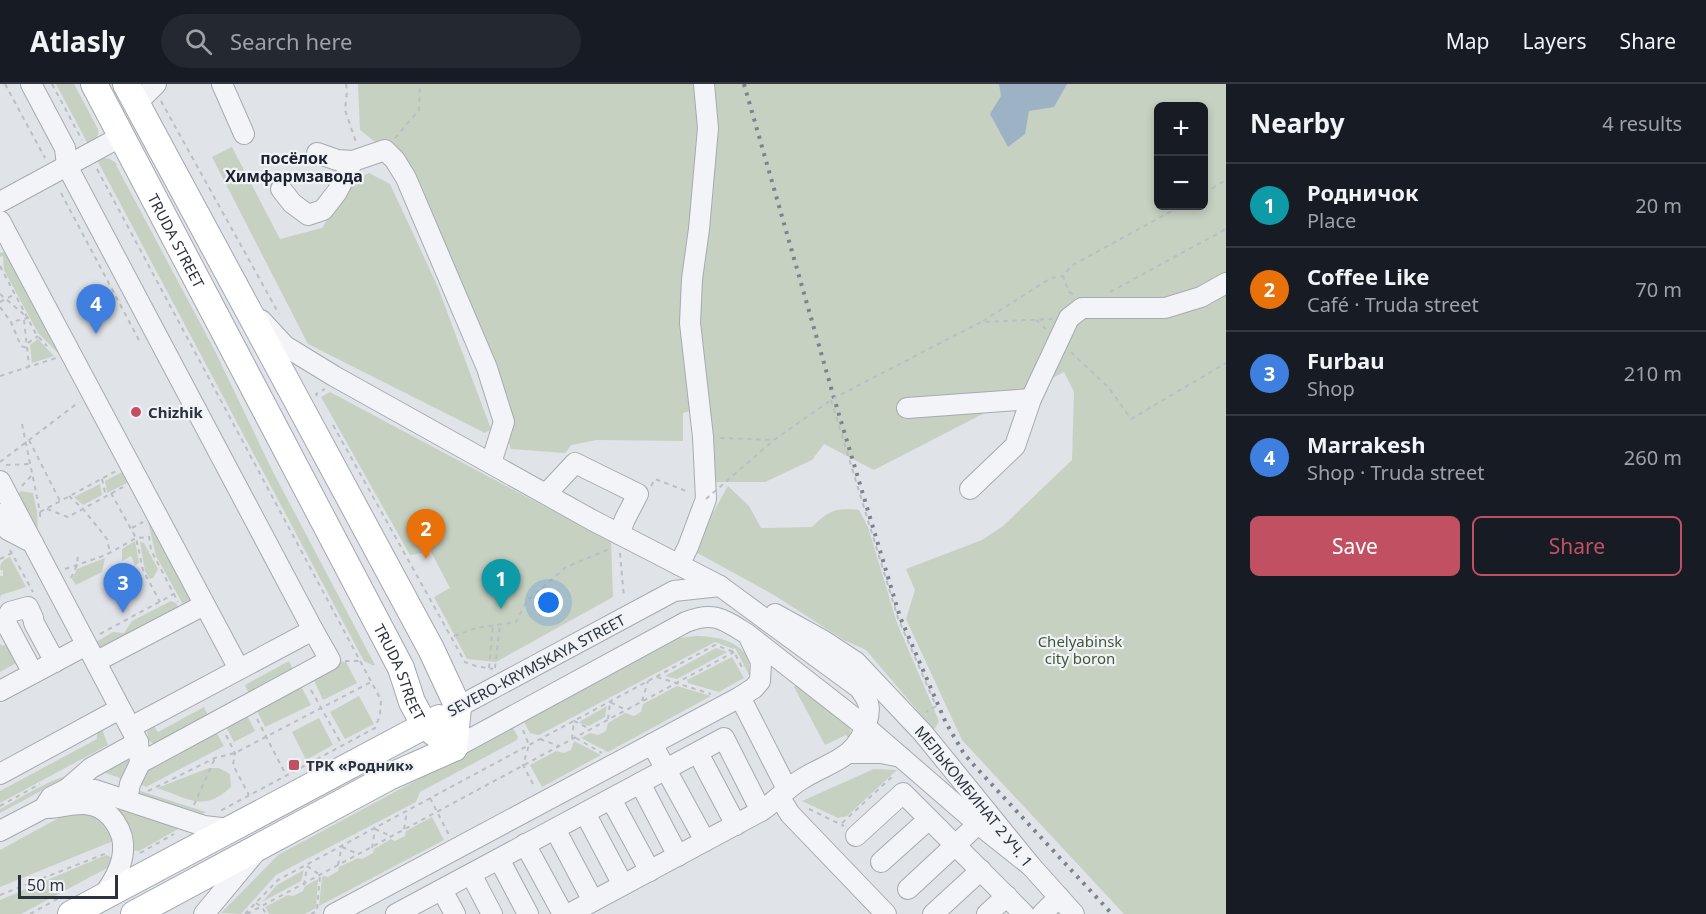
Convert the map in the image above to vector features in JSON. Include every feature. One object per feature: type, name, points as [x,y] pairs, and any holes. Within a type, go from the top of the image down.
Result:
[{"type":"main road","name":"TRUDA STREET","points":[[94,84],[401,668],[412,702],[425,726],[453,748]]},
{"type":"main road","name":"TRUDA STREET","points":[[143,90],[241,298],[431,649],[458,708]]},
{"type":"main road","name":"SEVERO-KRYMSKAYA STREET","points":[[71,914],[458,708]]},
{"type":"main road","points":[[134,914],[389,777],[453,748],[458,708]]},
{"type":"street","points":[[31,84],[65,148],[67,166],[330,660],[140,763]]},
{"type":"street","points":[[222,84],[243,134]]},
{"type":"street","points":[[679,565],[705,499],[703,437],[690,323],[692,279],[708,128],[704,84]]},
{"type":"street","points":[[0,202],[122,136]]},
{"type":"street","points":[[317,153],[337,160],[353,161],[385,150],[395,160],[406,178],[487,368],[504,422],[491,464]]},
{"type":"street","points":[[281,189],[292,203],[308,215],[323,210],[337,192],[353,161]]},
{"type":"street","points":[[0,221],[6,245],[239,669]]},
{"type":"street","points":[[970,489],[1015,446],[1031,399],[1069,318],[1082,308],[1165,308],[1201,297],[1226,283]]},
{"type":"street","points":[[241,298],[285,346],[491,464],[720,586],[859,688],[867,699],[869,711],[866,726],[860,741],[850,753],[804,778],[761,811],[569,914]]},
{"type":"street","points":[[907,408],[1031,399]]},
{"type":"street","points":[[546,494],[575,464],[638,494],[620,534]]},
{"type":"street","points":[[6,488],[118,710],[135,734],[140,763],[130,784],[127,800]]},
{"type":"street","points":[[0,514],[8,530],[33,543]]},
{"type":"street","points":[[36,575],[88,649]]},
{"type":"street","name":"SEVERO-KRYMSKAYA STREET","points":[[458,708],[674,591],[720,586]]},
{"type":"street","name":"МЕЛЬКОМБИНАТ 2 УЧ. 1","points":[[720,586],[824,640],[856,662],[923,733],[1030,866]]},
{"type":"street","points":[[0,691],[55,662],[204,604]]},
{"type":"street","points":[[33,673],[5,621],[10,612],[28,607],[55,662]]},
{"type":"street","name":"МЕЛЬКОМБИНАТ 2 УЧ. 1","points":[[453,748],[686,622],[708,616],[726,621],[747,634],[866,726],[899,765],[1030,866]]},
{"type":"street","points":[[44,808],[51,797],[67,789],[135,734],[239,669],[313,630]]},
{"type":"street","points":[[325,912],[439,875],[524,826],[652,744],[740,698],[760,681],[761,662],[747,634]]},
{"type":"street","points":[[740,698],[784,793],[790,814],[854,892],[886,914]]},
{"type":"street","points":[[0,774],[118,710]]},
{"type":"street","points":[[524,826],[555,829],[724,738],[761,811]]},
{"type":"street","points":[[652,744],[705,841]]},
{"type":"street","points":[[698,753],[736,825]]},
{"type":"street","points":[[850,753],[881,753],[899,765]]},
{"type":"street","points":[[640,783],[678,856]]},
{"type":"street","points":[[67,789],[94,790],[204,826],[230,829]]},
{"type":"street","points":[[849,830],[903,793],[1024,914]]},
{"type":"street","points":[[611,799],[650,871]]},
{"type":"street","points":[[0,831],[44,808],[77,804],[92,805],[103,810],[113,818],[120,831],[123,851],[112,883],[100,899]]},
{"type":"street","points":[[585,813],[623,885]]},
{"type":"street","points":[[881,862],[929,819]]},
{"type":"street","points":[[908,889],[978,824]]},
{"type":"street","points":[[439,875],[471,874],[499,859],[524,826]]},
{"type":"street","points":[[524,826],[563,914]]},
{"type":"street","points":[[555,829],[593,901]]},
{"type":"street","points":[[204,914],[259,848]]},
{"type":"street","points":[[499,859],[528,914]]},
{"type":"street","points":[[1030,866],[1074,914]]},
{"type":"street","points":[[933,914],[981,870]]},
{"type":"street","points":[[471,874],[492,914]]},
{"type":"street","points":[[396,914],[416,909],[439,875]]},
{"type":"street","points":[[439,875],[455,914]]},
{"type":"street","points":[[987,914],[1007,896]]},
{"type":"street","points":[[1042,914],[1059,897]]},
{"type":"path","points":[[52,84],[381,700],[380,716],[375,728]]},
{"type":"path","points":[[346,84],[345,110],[357,147],[353,161]]},
{"type":"path","points":[[385,150],[418,110],[420,84]]},
{"type":"path","points":[[143,90],[279,314]]},
{"type":"path","points":[[1208,190],[1226,180]]},
{"type":"path","points":[[650,488],[655,479],[705,499],[774,440],[831,400],[981,322],[1051,278],[1064,276],[1071,266],[1174,210]]},
{"type":"path","points":[[1101,294],[1226,229]]},
{"type":"path","points":[[1064,276],[1069,292],[1077,295]]},
{"type":"path","points":[[0,294],[28,318],[11,322]]},
{"type":"path","points":[[0,302],[15,294]]},
{"type":"path","points":[[0,307],[11,322],[21,346],[27,348]]},
{"type":"path","points":[[981,322],[1069,318]]},
{"type":"path","points":[[24,320],[29,366]]},
{"type":"path","points":[[1036,320],[1109,388],[1131,419],[1226,363]]},
{"type":"path","points":[[27,344],[38,336]]},
{"type":"path","points":[[0,376],[58,357]]},
{"type":"path","points":[[322,404],[316,394],[331,386]]},
{"type":"path","points":[[0,464],[86,397]]},
{"type":"path","points":[[831,400],[898,618],[936,706],[910,720]]},
{"type":"path","points":[[22,424],[27,441],[40,522]]},
{"type":"path","points":[[333,425],[465,662],[489,669],[495,668],[500,624]]},
{"type":"path","points":[[703,437],[774,440]]},
{"type":"path","points":[[27,441],[60,501]]},
{"type":"path","points":[[0,464],[30,464]]},
{"type":"path","points":[[40,512],[117,471]]},
{"type":"path","points":[[6,488],[32,475]]},
{"type":"path","points":[[102,479],[106,497]]},
{"type":"path","points":[[45,509],[68,517],[130,483]]},
{"type":"path","points":[[111,493],[136,538],[143,570],[160,602]]},
{"type":"path","points":[[69,496],[106,539],[110,553]]},
{"type":"path","points":[[131,529],[146,521]]},
{"type":"path","points":[[56,572],[110,553],[136,538],[149,537]]},
{"type":"path","points":[[453,637],[476,628],[516,622],[526,602],[566,567],[620,545],[624,600]]},
{"type":"path","points":[[1,559],[12,553]]},
{"type":"path","points":[[69,581],[77,565],[78,555]]},
{"type":"path","points":[[88,649],[174,594]]},
{"type":"path","points":[[489,669],[493,624]]},
{"type":"path","points":[[246,914],[278,880],[715,645],[734,652],[744,670]]},
{"type":"path","points":[[246,914],[304,885],[734,652]]},
{"type":"path","points":[[303,675],[342,745]]},
{"type":"path","points":[[657,677],[715,695]]},
{"type":"path","points":[[642,701],[648,681]]},
{"type":"path","points":[[148,791],[215,758],[235,753],[371,682]]},
{"type":"path","points":[[610,702],[626,710]]},
{"type":"path","points":[[608,719],[610,702]]},
{"type":"path","points":[[249,705],[286,775]]},
{"type":"path","points":[[218,721],[235,753],[233,765],[249,795]]},
{"type":"path","points":[[574,721],[590,729]]},
{"type":"path","points":[[574,721],[574,738]]},
{"type":"path","points":[[519,724],[529,745],[523,765],[538,793]]},
{"type":"path","points":[[574,738],[608,755]]},
{"type":"path","points":[[540,739],[559,746]]},
{"type":"path","points":[[194,806],[215,758]]},
{"type":"path","points":[[849,830],[899,765]]},
{"type":"path","points":[[430,798],[452,840]]},
{"type":"path","points":[[404,829],[408,810]]},
{"type":"path","points":[[375,828],[391,836]]},
{"type":"path","points":[[372,848],[375,828]]},
{"type":"path","points":[[342,846],[358,854]]},
{"type":"path","points":[[338,865],[342,846]]},
{"type":"path","points":[[0,895],[106,852],[119,866]]},
{"type":"path","points":[[308,865],[320,875],[325,912]]},
{"type":"path","points":[[304,885],[308,865]]},
{"type":"path","points":[[256,903],[266,914]]},
{"type":"green space","points":[[56,84],[74,84],[98,129],[96,139],[89,146]]},
{"type":"green space","name":"Chelyabinsk city boron","points":[[358,84],[1226,84],[1226,914],[1124,914],[962,740],[906,619],[915,590],[906,569],[982,540],[1003,526],[1072,460],[1074,392],[1064,372],[874,470],[824,444],[812,460],[765,482],[711,482],[699,408],[683,413],[683,441],[597,440],[571,445],[565,453],[511,449],[401,158],[360,130]]},
{"type":"green space","points":[[232,147],[280,239],[322,228],[350,183],[369,173],[390,184],[437,285],[491,429],[485,433],[308,344],[212,157]]},
{"type":"green space","points":[[96,158],[110,159],[117,164],[214,349],[272,470],[375,665],[364,661]]},
{"type":"green space","points":[[7,252],[64,359],[38,333],[4,270],[3,256],[0,257],[0,253]]},
{"type":"green space","points":[[38,339],[54,356],[32,363],[30,345]]},
{"type":"green space","points":[[330,392],[611,542],[613,597],[496,662],[467,659],[434,597],[450,588],[431,552],[410,555],[321,397]]},
{"type":"green space","points":[[124,471],[129,482],[107,493],[105,481]]},
{"type":"green space","points":[[100,484],[102,495],[83,505],[74,497]]},
{"type":"green space","points":[[728,486],[749,506],[761,528],[812,527],[833,511],[859,510],[868,527],[897,623],[939,721],[934,730],[866,650],[844,640],[774,595],[692,550]]},
{"type":"green space","points":[[21,491],[33,493],[38,535],[17,495]]},
{"type":"green space","points":[[147,517],[193,600],[185,608],[156,556]]},
{"type":"green space","points":[[135,541],[139,563],[135,565],[131,556],[122,561],[122,549]]},
{"type":"green space","points":[[140,542],[144,543],[158,569],[150,579],[145,571]]},
{"type":"green space","points":[[10,557],[26,587],[1,595],[0,598],[0,576],[3,576],[3,570],[0,570],[1,565]]},
{"type":"green space","points":[[105,558],[102,572],[76,585],[72,579],[77,569]]},
{"type":"green space","points":[[171,601],[176,603],[180,610],[100,650],[96,642],[113,632],[124,633],[132,621]]},
{"type":"green space","points":[[695,636],[724,640],[740,649],[746,655],[749,675],[735,648],[715,642],[539,735],[530,733],[524,722],[680,638]]},
{"type":"green space","points":[[11,640],[22,660],[0,672],[0,644],[3,646]]},
{"type":"green space","points":[[716,648],[727,652],[677,679],[665,676]]},
{"type":"green space","points":[[732,657],[744,678],[719,692],[688,683],[687,680]]},
{"type":"green space","points":[[289,661],[295,674],[251,698],[245,685]]},
{"type":"green space","points":[[338,661],[346,662],[357,683],[323,700],[312,676]]},
{"type":"green space","points":[[299,683],[311,705],[265,727],[255,706]]},
{"type":"green space","points":[[795,685],[842,719],[850,729],[849,739],[846,735],[825,745]]},
{"type":"green space","points":[[677,686],[711,696],[608,752],[581,738],[590,733],[598,735],[606,731],[608,723],[625,713],[634,716],[641,712],[643,704]]},
{"type":"green space","points":[[359,696],[374,724],[345,739],[330,712]]},
{"type":"green space","points":[[607,706],[605,717],[589,726],[579,722]]},
{"type":"green space","points":[[204,707],[210,720],[158,747],[149,741],[147,732],[153,725],[158,732]]},
{"type":"green space","points":[[245,712],[255,731],[234,742],[224,723]]},
{"type":"green space","points":[[319,718],[333,745],[306,760],[292,732]]},
{"type":"green space","points":[[214,728],[224,746],[146,787],[136,783],[145,766]]},
{"type":"green space","points":[[513,728],[518,737],[517,740],[420,792],[416,802],[276,875],[241,914],[221,913],[278,855]]},
{"type":"green space","points":[[102,729],[108,745],[0,803],[0,791],[97,739],[97,731]]},
{"type":"green space","points":[[574,741],[601,755],[542,787],[530,765],[556,751],[564,753],[571,750]]},
{"type":"green space","points":[[128,757],[130,761],[125,780],[98,770]]},
{"type":"green space","points":[[209,768],[219,768],[230,774],[231,787],[212,800],[195,801],[157,788]]},
{"type":"green space","points":[[874,769],[897,770],[847,816],[838,818],[802,801]]},
{"type":"green space","points":[[77,774],[0,813],[0,809],[37,788],[57,779]]},
{"type":"green space","points":[[134,789],[206,812],[203,814],[136,793]]},
{"type":"green space","points":[[113,804],[180,828],[139,851],[132,850],[127,825]]},
{"type":"green space","points":[[83,812],[103,821],[113,841],[0,887],[0,850],[64,815]]},
{"type":"green space","points":[[432,817],[444,840],[319,906],[322,877],[328,877],[338,871],[339,867],[373,853],[374,849],[391,839],[395,841],[405,836],[406,831]]},
{"type":"green space","points":[[106,855],[113,858],[109,867],[21,914],[0,914],[0,900]]},
{"type":"green space","points":[[304,870],[301,881],[262,902],[277,885]]},
{"type":"green space","points":[[318,879],[316,908],[305,914],[269,914],[265,907],[288,895],[293,896],[303,891],[305,886]]},
{"type":"water","points":[[999,84],[1067,84],[1054,107],[1029,111],[1025,134],[1008,147],[990,114],[1001,96]]},
{"type":"railway","points":[[744,84],[834,398],[900,617],[946,723],[971,762],[1112,914]]},
{"type":"place","name":"Marrakesh","points":[[96,334]]},
{"type":"place","name":"Chizhik","points":[[136,412]]},
{"type":"place","name":"Coffee Like","points":[[426,559]]},
{"type":"place","name":"Родничок","points":[[501,609]]},
{"type":"place","name":"Furbau","points":[[123,613]]},
{"type":"place","name":"ТРК «Родник»","points":[[294,765]]},
{"type":"district","name":"посёлок Химфармзавода","points":[[294,167]]}]
